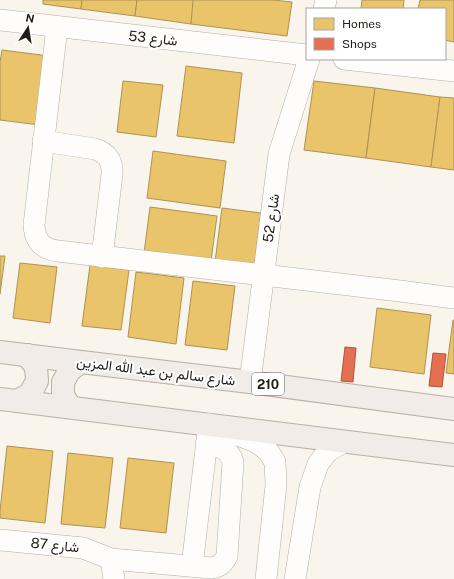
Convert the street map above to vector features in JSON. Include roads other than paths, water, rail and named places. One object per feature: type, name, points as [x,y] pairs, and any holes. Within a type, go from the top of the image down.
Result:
[{"type":"main road","name":"شارع سالم بن عبد الله المزين","points":[[0,352],[454,408]]},
{"type":"main road","points":[[8,400],[30,394],[37,381],[36,367],[27,355]]},
{"type":"main road","points":[[70,408],[63,396],[63,382],[70,370],[81,362]]},
{"type":"main road","points":[[8,400],[70,408],[207,434],[344,442],[454,455]]},
{"type":"street","name":"شارع 53","points":[[0,20],[306,55]]},
{"type":"street","points":[[57,27],[34,225],[36,238],[45,247],[51,250],[102,257],[454,298]]},
{"type":"street","name":"شارع 52","points":[[250,382],[279,154],[309,60]]},
{"type":"street","points":[[353,60],[454,71]]},
{"type":"street","points":[[43,141],[95,149],[105,154],[109,159],[112,169],[102,257]]},
{"type":"street","points":[[192,566],[207,434],[256,442],[268,451],[275,462],[276,485],[266,579]]},
{"type":"street","name":"شارع 87","points":[[0,540],[83,548],[111,559],[216,568],[227,556],[233,462],[229,453],[219,447],[207,434]]},
{"type":"street","points":[[295,579],[310,487],[318,464],[328,451],[344,442]]},
{"type":"street","points":[[111,559],[114,579]]}]
